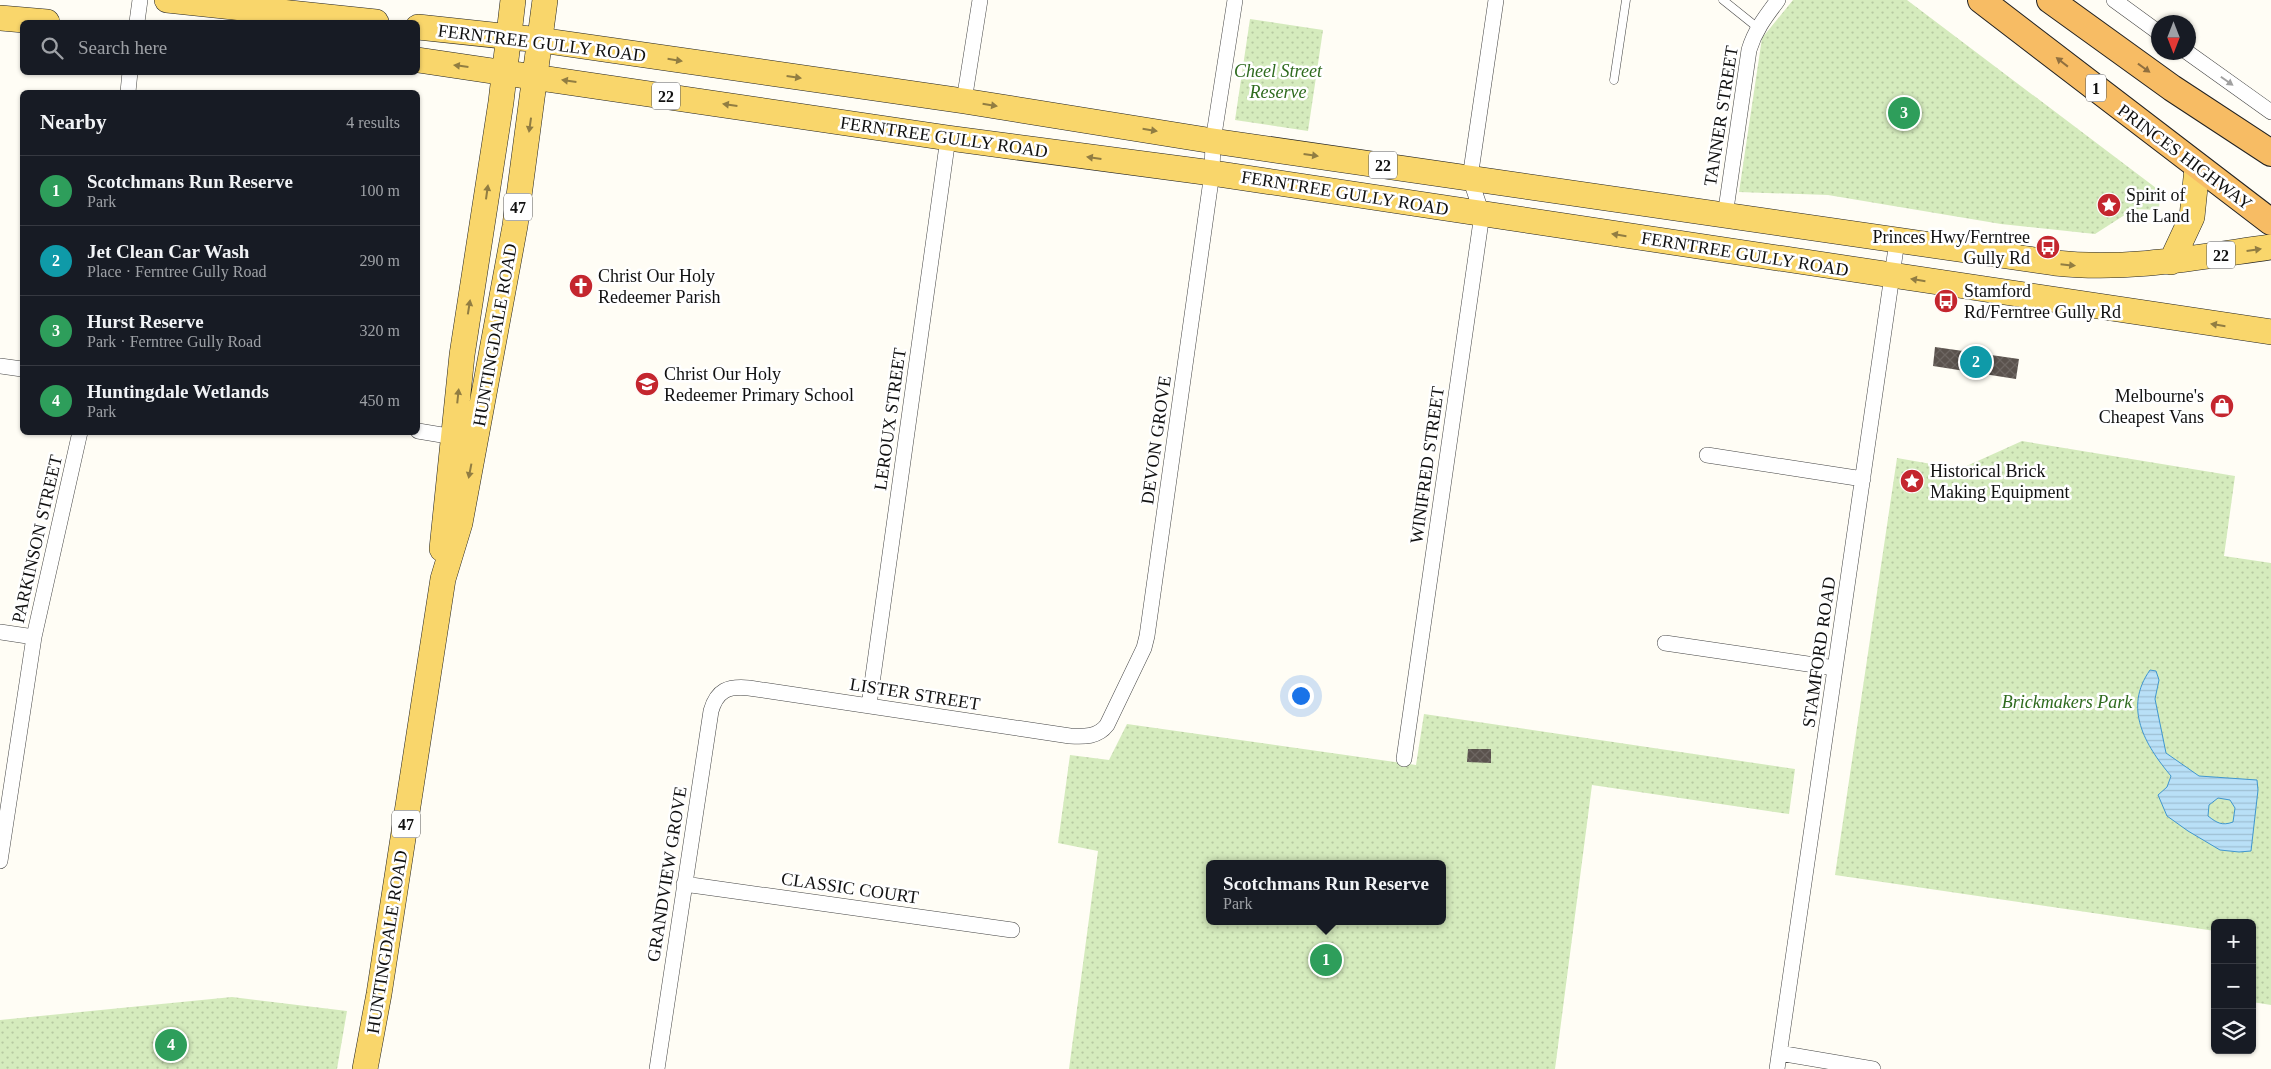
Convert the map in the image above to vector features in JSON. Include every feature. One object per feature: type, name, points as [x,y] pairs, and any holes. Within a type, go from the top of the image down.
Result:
[{"type":"highway","name":"PRINCES HIGHWAY","points":[[1981,0],[2197,168],[2271,222]]},
{"type":"highway","points":[[2050,0],[2172,88],[2271,153]]},
{"type":"main road","points":[[167,0],[357,20]]},
{"type":"main road","name":"HUNTINGDALE ROAD","points":[[464,438],[462,355],[505,73],[512,0]]},
{"type":"main road","name":"HUNTINGDALE ROAD","points":[[365,1069],[379,994],[443,579],[442,538],[515,226],[545,0]]},
{"type":"main road","points":[[0,18],[24,20]]},
{"type":"main road","name":"FERNTREE GULLY ROAD","points":[[420,27],[540,40],[964,101],[1725,216],[2079,266],[2171,262],[2271,247]]},
{"type":"main road","name":"FERNTREE GULLY ROAD","points":[[420,60],[948,138],[1212,173],[2271,332]]},
{"type":"main road","points":[[2171,262],[2192,217],[2197,168]]},
{"type":"street","points":[[137,20],[140,0]]},
{"type":"street","points":[[964,101],[980,0]]},
{"type":"street","name":"DEVON GROVE","points":[[1099,733],[1107,725],[1144,648],[1147,636],[1212,173],[1213,140],[1235,0]]},
{"type":"street","points":[[1470,178],[1496,0]]},
{"type":"street","name":"TANNER STREET","points":[[1725,216],[1749,50],[1758,28],[1778,0]]},
{"type":"street","points":[[2114,0],[2151,27]]},
{"type":"street","points":[[2196,58],[2271,112]]},
{"type":"street","points":[[128,90],[130,75]]},
{"type":"street","name":"LEROUX STREET","points":[[869,705],[948,138]]},
{"type":"street","name":"WINIFRED STREET","points":[[1404,758],[1482,214],[1470,178]]},
{"type":"street","name":"STAMFORD ROAD","points":[[1777,1069],[1897,241]]},
{"type":"street","points":[[0,366],[20,369]]},
{"type":"street","points":[[420,431],[464,438]]},
{"type":"street","name":"PARKINSON STREET","points":[[0,861],[34,637],[79,435]]},
{"type":"street","points":[[1706,455],[1863,479]]},
{"type":"street","points":[[0,632],[34,637]]},
{"type":"street","points":[[1666,643],[1835,668]]},
{"type":"street","name":"LISTER STREET","points":[[725,689],[749,688],[1070,736],[1084,737],[1099,733]]},
{"type":"street","name":"GRANDVIEW GROVE","points":[[657,1069],[711,711],[713,702],[725,689]]},
{"type":"street","name":"CLASSIC COURT","points":[[684,884],[1012,930]]},
{"type":"street","points":[[1780,1053],[1873,1069]]},
{"type":"lane","points":[[1614,80],[1626,0]]},
{"type":"lane","points":[[1723,0],[1758,28]]},
{"type":"green space","points":[[1793,0],[1907,0],[2160,191],[2159,210],[2134,209],[2095,234],[2001,224],[1828,195],[1739,192],[1762,38]]},
{"type":"green space","name":"Cheel Street Reserve","points":[[1250,19],[1323,30],[1308,131],[1235,120]]},
{"type":"green space","name":"Brickmakers Park","points":[[2022,441],[2235,476],[2224,556],[2271,563],[2271,1005],[2256,1003],[2256,919],[2211,919],[2211,930],[1835,875],[1897,458],[1960,469]]},
{"type":"green space","points":[[1424,714],[1795,769],[1789,814],[1592,785],[1555,1069],[1069,1069],[1098,851],[1058,843],[1070,755],[1109,760],[1127,724],[1416,765]]},
{"type":"green space","points":[[232,997],[347,1011],[337,1069],[0,1069],[0,1020]]},
{"type":"water","points":[[2150,670],[2156,671],[2159,680],[2155,699],[2166,753],[2199,776],[2257,780],[2258,790],[2251,851],[2220,850],[2167,816],[2158,795],[2167,787],[2171,776],[2153,752],[2141,726],[2138,698],[2142,684]],"holes":[[[2218,798],[2230,800],[2235,808],[2233,822],[2220,823],[2208,816],[2209,805]]]},
{"type":"building","points":[[1935,347],[2019,359],[2016,379],[1933,366]]},
{"type":"building","points":[[1468,749],[1491,749],[1491,763],[1467,762]]},
{"type":"place","name":"Hurst Reserve","points":[[1904,113]]},
{"type":"place","name":"Spirit of the Land","points":[[2109,205]]},
{"type":"place","name":"Princes Hwy/Ferntree Gully Rd","points":[[2048,247]]},
{"type":"place","name":"Christ Our Holy Redeemer Parish","points":[[581,286]]},
{"type":"place","name":"Stamford Rd/Ferntree Gully Rd","points":[[1946,301]]},
{"type":"place","name":"Jet Clean Car Wash","points":[[1976,362]]},
{"type":"place","name":"Christ Our Holy Redeemer Primary School","points":[[647,384]]},
{"type":"place","name":"Melbourne's Cheapest Vans","points":[[2222,406]]},
{"type":"place","name":"Historical Brick Making Equipment","points":[[1912,481]]},
{"type":"place","name":"Scotchmans Run Reserve","points":[[1326,960]]},
{"type":"place","name":"Huntingdale Wetlands","points":[[171,1045]]}]
